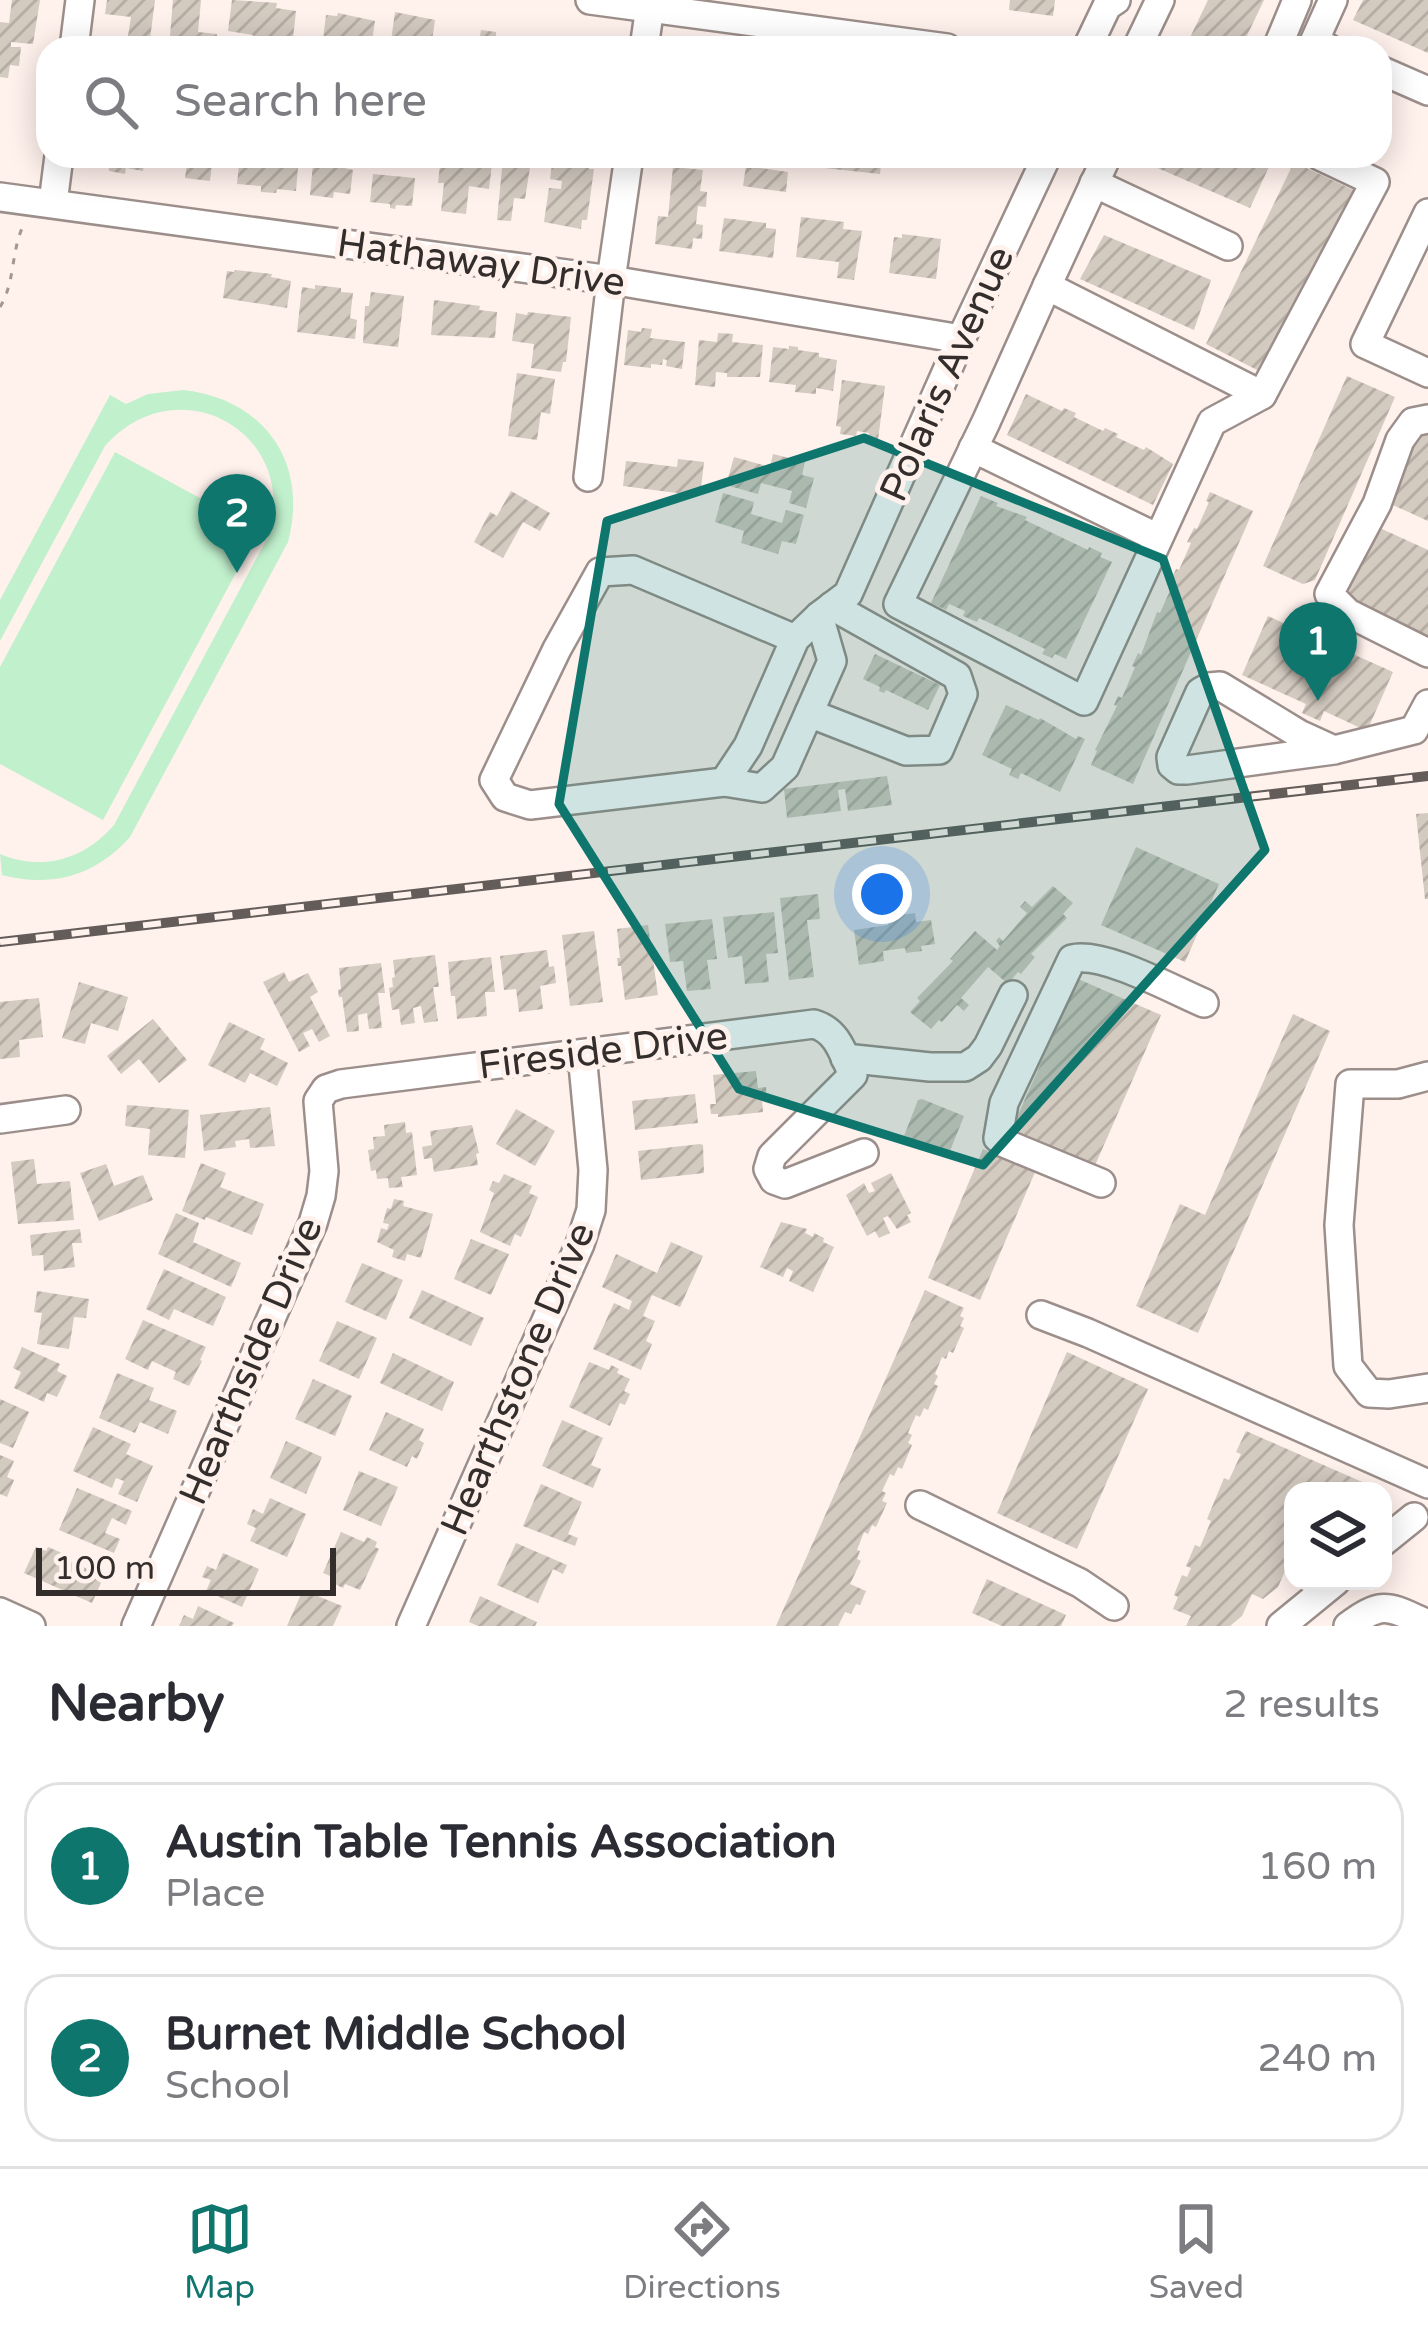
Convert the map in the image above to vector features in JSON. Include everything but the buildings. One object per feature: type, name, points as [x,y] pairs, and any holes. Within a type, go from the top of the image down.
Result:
[{"type":"street","points":[[76,36],[80,0]]},
{"type":"street","points":[[590,0],[651,4],[866,36]]},
{"type":"street","points":[[1093,36],[1107,6],[1119,0],[1122,18],[1114,36]]},
{"type":"street","points":[[1143,36],[1160,0]]},
{"type":"street","points":[[1282,36],[1297,0]]},
{"type":"street","points":[[1317,36],[1333,0]]},
{"type":"street","points":[[646,36],[651,4]]},
{"type":"street","points":[[1392,75],[1428,91]]},
{"type":"street","points":[[53,203],[57,168]]},
{"type":"street","points":[[588,477],[627,168]]},
{"type":"street","points":[[724,782],[748,746],[795,639],[838,600],[898,604],[1084,701],[1211,422],[1262,395],[1375,182],[1345,168]]},
{"type":"street","points":[[898,604],[1047,286],[1065,181],[1228,246]]},
{"type":"street","name":"Polaris Avenue","points":[[838,600],[961,339],[1065,181]]},
{"type":"street","name":"Hathaway Drive","points":[[0,197],[611,280],[961,339]]},
{"type":"street","points":[[1428,213],[1365,344],[1428,373]]},
{"type":"street","points":[[1047,286],[1262,395]]},
{"type":"street","points":[[1428,419],[1413,422],[1400,440],[1377,504],[1329,594],[1348,613],[1428,653]]},
{"type":"street","points":[[973,448],[1158,538]]},
{"type":"street","points":[[795,639],[633,570],[600,572],[494,780],[506,796],[530,806],[724,782],[762,788],[785,766],[832,661],[838,600]]},
{"type":"street","points":[[809,713],[906,751],[939,750],[963,694],[957,676],[838,600]]},
{"type":"street","points":[[1334,750],[1220,686],[1200,692],[1171,757],[1178,770],[1187,770],[1334,750],[1414,730],[1428,704]]},
{"type":"street","points":[[1101,1183],[998,1138],[1004,1103],[1072,959],[1086,956],[1110,963],[1204,1004]]},
{"type":"street","points":[[864,1153],[785,1184],[774,1180],[768,1169],[772,1156],[849,1066],[965,1066],[988,1046],[1013,995]]},
{"type":"street","name":"Fireside Drive","points":[[326,1089],[814,1024],[834,1035],[849,1066]]},
{"type":"street","name":"Hearthstone Drive","points":[[411,1626],[591,1210],[593,1170],[582,1054]]},
{"type":"street","points":[[1428,1076],[1398,1084],[1350,1084],[1339,1225],[1348,1366],[1369,1393],[1428,1388]]},
{"type":"street","name":"Hearthside Drive","points":[[136,1626],[313,1222],[324,1171],[317,1101],[326,1089]]},
{"type":"street","points":[[0,1119],[66,1110]]},
{"type":"street","points":[[1041,1315],[1428,1484]]},
{"type":"street","points":[[920,1505],[1080,1582],[1114,1606]]},
{"type":"street","points":[[1392,1535],[1414,1517]]},
{"type":"street","points":[[1281,1626],[1325,1590]]},
{"type":"street","points":[[1348,1626],[1381,1607],[1428,1624]]},
{"type":"street","points":[[0,1612],[31,1626]]},
{"type":"path","points":[[0,308],[8,294],[23,224]]},
{"type":"highlighted area","points":[[864,438],[1163,559],[1265,850],[983,1165],[739,1089],[559,804],[607,521]]},
{"type":"green space","points":[[183,390],[237,406],[274,440],[292,486],[288,542],[130,837],[102,861],[72,876],[38,880],[2,875],[0,854],[31,862],[62,859],[90,846],[114,825],[269,535],[274,498],[266,466],[249,440],[225,421],[196,411],[165,411],[134,422],[105,446],[0,641],[0,600],[110,395],[126,404],[148,394]]},
{"type":"green space","points":[[115,452],[259,530],[103,820],[0,764],[0,667]]},
{"type":"railway","points":[[0,942],[1428,776]]},
{"type":"place","name":"Burnet Middle School","points":[[237,573]]},
{"type":"place","name":"Austin Table Tennis Association","points":[[1318,701]]}]
